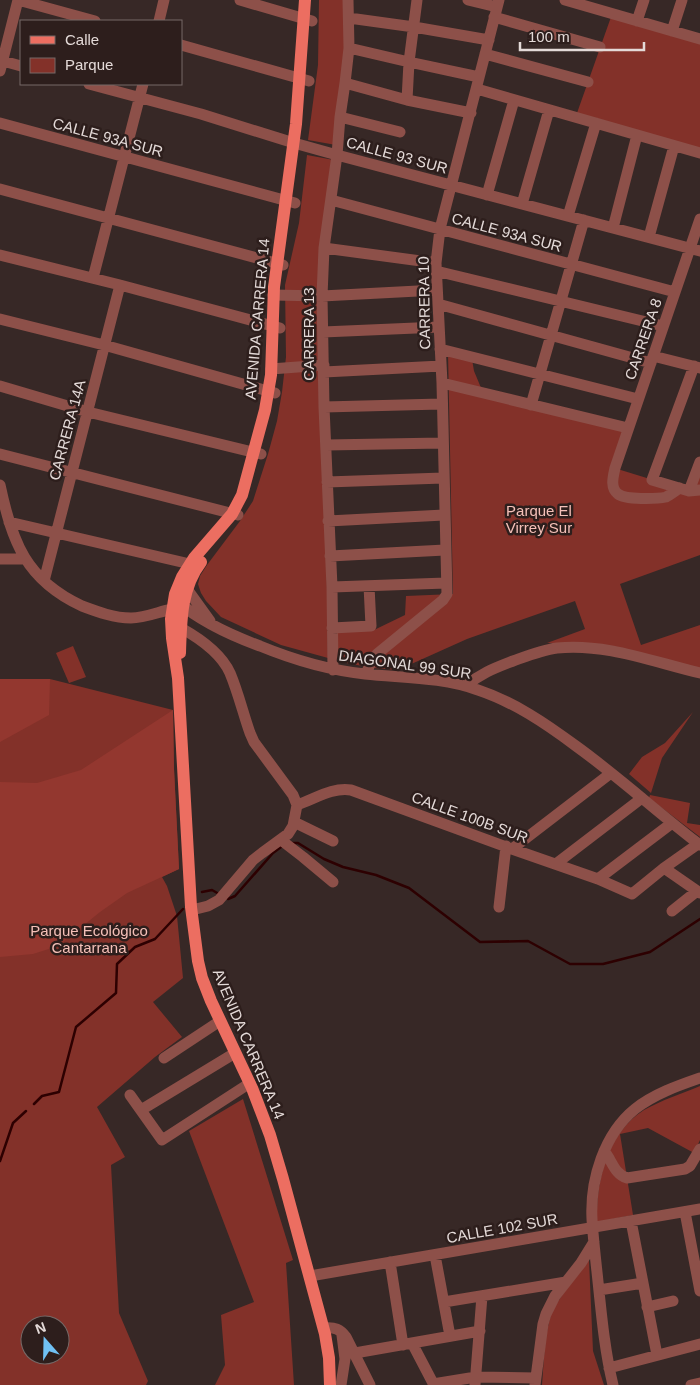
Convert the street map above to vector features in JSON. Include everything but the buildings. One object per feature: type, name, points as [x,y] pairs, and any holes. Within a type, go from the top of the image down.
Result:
[{"type":"main road","name":"AVENIDA CARRERA 14","points":[[305,0],[308,20]]},
{"type":"main road","name":"AVENIDA CARRERA 14","points":[[183,586],[252,490],[275,368],[276,295],[291,202],[298,144],[308,20],[313,0]]},
{"type":"main road","name":"AVENIDA CARRERA 14","points":[[235,515],[190,564],[176,605],[172,638],[178,678],[194,936],[202,978],[250,1084],[270,1135],[324,1328],[330,1358],[330,1385]]},
{"type":"main road","name":"AVENIDA CARRERA 14","points":[[176,605],[181,628],[178,678]]},
{"type":"street","points":[[20,66],[1,66],[18,0],[91,20]]},
{"type":"street","points":[[159,20],[164,0]]},
{"type":"street","name":"CARRERA 13","points":[[333,670],[322,296],[324,248],[338,155],[340,117],[349,48],[348,0]]},
{"type":"street","points":[[407,100],[409,62],[417,0]]},
{"type":"street","points":[[468,0],[497,8],[600,47]]},
{"type":"street","points":[[565,0],[700,39]]},
{"type":"street","points":[[605,12],[609,0]]},
{"type":"street","points":[[637,21],[644,0]]},
{"type":"street","points":[[672,31],[682,0]]},
{"type":"street","points":[[245,1],[308,20]]},
{"type":"street","name":"CARRERA 10","points":[[446,583],[442,383],[436,267],[440,229],[497,8]]},
{"type":"street","points":[[348,18],[489,40]]},
{"type":"street","points":[[182,45],[304,79]]},
{"type":"street","points":[[349,48],[480,77]]},
{"type":"street","points":[[485,54],[588,82]]},
{"type":"street","points":[[345,83],[407,100],[470,113]]},
{"type":"street","name":"CALLE 93 SUR","points":[[93,85],[201,114],[338,155],[695,250]]},
{"type":"street","points":[[93,278],[143,85]]},
{"type":"street","points":[[476,89],[700,153]]},
{"type":"street","points":[[487,194],[514,100]]},
{"type":"street","points":[[522,204],[549,110]]},
{"type":"street","points":[[340,117],[400,132]]},
{"type":"street","name":"CALLE 93A SUR","points":[[0,123],[291,202]]},
{"type":"street","points":[[568,216],[596,123]]},
{"type":"street","points":[[613,228],[637,135]]},
{"type":"street","points":[[649,237],[674,146]]},
{"type":"street","points":[[0,189],[280,264]]},
{"type":"street","name":"CALLE 93A SUR","points":[[331,200],[675,292]]},
{"type":"street","name":"CARRERA 8","points":[[690,490],[666,497],[631,499],[619,495],[614,489],[612,480],[614,468],[675,292],[695,250],[700,219]]},
{"type":"street","points":[[531,405],[584,220]]},
{"type":"street","points":[[324,248],[436,267],[663,326]]},
{"type":"street","points":[[0,255],[276,327]]},
{"type":"street","name":"CARRERA 14A","points":[[44,581],[120,285]]},
{"type":"street","points":[[276,295],[322,296],[437,290]]},
{"type":"street","points":[[438,304],[551,335],[652,359],[698,365],[652,480],[690,490],[700,462]]},
{"type":"street","points":[[0,319],[272,392]]},
{"type":"street","points":[[323,332],[439,327]]},
{"type":"street","points":[[440,348],[638,399]]},
{"type":"street","points":[[275,368],[441,366]]},
{"type":"street","points":[[442,383],[628,428]]},
{"type":"street","points":[[0,386],[88,412],[258,453]]},
{"type":"street","points":[[324,407],[441,404]]},
{"type":"street","points":[[326,445],[442,443]]},
{"type":"street","points":[[0,454],[235,515]]},
{"type":"street","points":[[327,482],[443,478]]},
{"type":"street","points":[[0,485],[15,538],[25,559],[33,570],[56,592],[69,600],[121,618],[134,618],[176,605]]},
{"type":"street","points":[[328,521],[444,514]]},
{"type":"street","points":[[10,522],[190,564]]},
{"type":"street","points":[[330,556],[445,550]]},
{"type":"street","points":[[0,559],[25,559]]},
{"type":"street","points":[[332,587],[446,583],[447,594],[444,600],[377,654],[370,662],[366,674]]},
{"type":"street","name":"DIAGONAL 99 SUR","points":[[183,586],[214,626]]},
{"type":"street","points":[[332,628],[372,626],[369,586]]},
{"type":"street","name":"DIAGONAL 99 SUR","points":[[176,605],[242,639],[282,655],[333,670],[418,678],[466,686],[498,698],[526,712],[563,736],[699,844]]},
{"type":"street","points":[[181,628],[201,640],[218,656],[228,669],[254,742],[293,795],[297,806],[294,822],[288,834],[253,860],[214,904],[192,910]]},
{"type":"street","points":[[466,686],[492,669],[533,654],[568,648],[603,649],[700,673]]},
{"type":"street","points":[[499,907],[509,848],[611,773]]},
{"type":"street","name":"CALLE 100B SUR","points":[[297,806],[342,788],[351,790],[509,848],[598,878],[632,894],[664,868]]},
{"type":"street","points":[[557,864],[642,798]]},
{"type":"street","points":[[294,822],[333,841]]},
{"type":"street","points":[[598,878],[672,823]]},
{"type":"street","points":[[281,840],[333,882]]},
{"type":"street","points":[[672,911],[698,892],[664,868],[699,844]]},
{"type":"street","points":[[164,1058],[220,1021]]},
{"type":"street","points":[[141,1110],[235,1053]]},
{"type":"street","points":[[614,1385],[609,1368],[592,1228],[593,1193],[598,1167],[612,1136],[626,1118],[649,1100],[676,1086],[700,1078]]},
{"type":"street","points":[[130,1095],[162,1140],[250,1084]]},
{"type":"street","points":[[604,1151],[616,1172],[622,1177],[627,1178],[685,1169],[690,1166],[699,1152]]},
{"type":"street","name":"CALLE 102 SUR","points":[[310,1276],[700,1209]]},
{"type":"street","points":[[685,1212],[700,1290]]},
{"type":"street","points":[[631,1221],[657,1355]]},
{"type":"street","points":[[390,1262],[408,1344],[434,1384],[476,1381],[535,1382],[544,1319],[555,1296],[581,1264],[594,1242]]},
{"type":"street","points":[[435,1254],[450,1336]]},
{"type":"street","points":[[444,1302],[566,1282]]},
{"type":"street","points":[[599,1290],[643,1283]]},
{"type":"street","points":[[476,1381],[482,1296]]},
{"type":"street","points":[[647,1306],[673,1302]]},
{"type":"street","points":[[324,1328],[342,1331],[370,1385]]},
{"type":"street","points":[[340,1385],[345,1359],[342,1331]]},
{"type":"street","points":[[354,1354],[480,1331]]},
{"type":"street","points":[[609,1368],[700,1344]]},
{"type":"street","points":[[691,1385],[700,1383]]},
{"type":"green space","points":[[319,0],[345,0],[346,41],[336,145],[308,140],[318,65]]},
{"type":"green space","points":[[611,17],[700,43],[700,149],[577,113]]},
{"type":"green space","points":[[307,155],[334,160],[320,288],[328,658],[281,645],[221,617],[206,601],[198,584],[200,576],[207,565],[253,501],[277,421],[286,357],[285,285],[299,223]]},
{"type":"green space","name":"Parque El Virrey Sur","points":[[448,353],[472,359],[474,371],[484,395],[623,431],[611,467],[689,491],[700,477],[700,555],[620,584],[641,645],[700,625],[700,669],[577,644],[547,643],[585,629],[575,601],[467,639],[398,670],[373,668],[336,661],[337,630],[374,630],[405,615],[406,596],[453,594]]},
{"type":"green space","points":[[73,646],[86,677],[69,683],[56,653]]},
{"type":"green space","name":"Parque Ecológico Cantarrana","points":[[0,679],[50,679],[173,710],[179,869],[162,877],[177,916],[183,978],[153,1002],[182,1037],[155,1057],[97,1107],[125,1157],[111,1165],[119,1313],[148,1381],[146,1385],[0,1385]]},
{"type":"green space","points":[[693,712],[662,758],[651,793],[629,774],[642,757],[665,743]]},
{"type":"green space","points":[[650,795],[690,803],[687,823],[700,825],[700,837],[649,798]]},
{"type":"green space","points":[[700,1086],[700,1140],[694,1153],[648,1128],[620,1134],[633,1215],[597,1222],[599,1190],[606,1159],[621,1131],[644,1110]]},
{"type":"green space","points":[[243,1099],[293,1260],[286,1263],[294,1385],[215,1385],[225,1365],[221,1315],[254,1302],[189,1131]]},
{"type":"green space","points":[[589,1260],[593,1351],[604,1385],[542,1385],[546,1341],[551,1315],[563,1294]]},
{"type":"shaded area","points":[[0,679],[50,679],[49,715],[0,742]]},
{"type":"shaded area","points":[[173,710],[179,869],[127,893],[58,946],[33,954],[0,957],[0,782],[37,783],[81,770]]},
{"type":"waterway","points":[[291,843],[298,843],[324,859],[343,867],[376,875],[409,888],[480,942],[528,941],[570,964],[603,964],[650,952],[700,919]]},
{"type":"waterway","points":[[228,899],[235,896],[273,853],[281,847]]},
{"type":"waterway","points":[[202,892],[212,890],[219,894]]},
{"type":"waterway","points":[[34,1104],[42,1096],[59,1092],[76,1027],[116,993],[117,964],[135,947],[155,939],[183,909]]},
{"type":"waterway","points":[[0,1161],[13,1123],[26,1111]]}]
